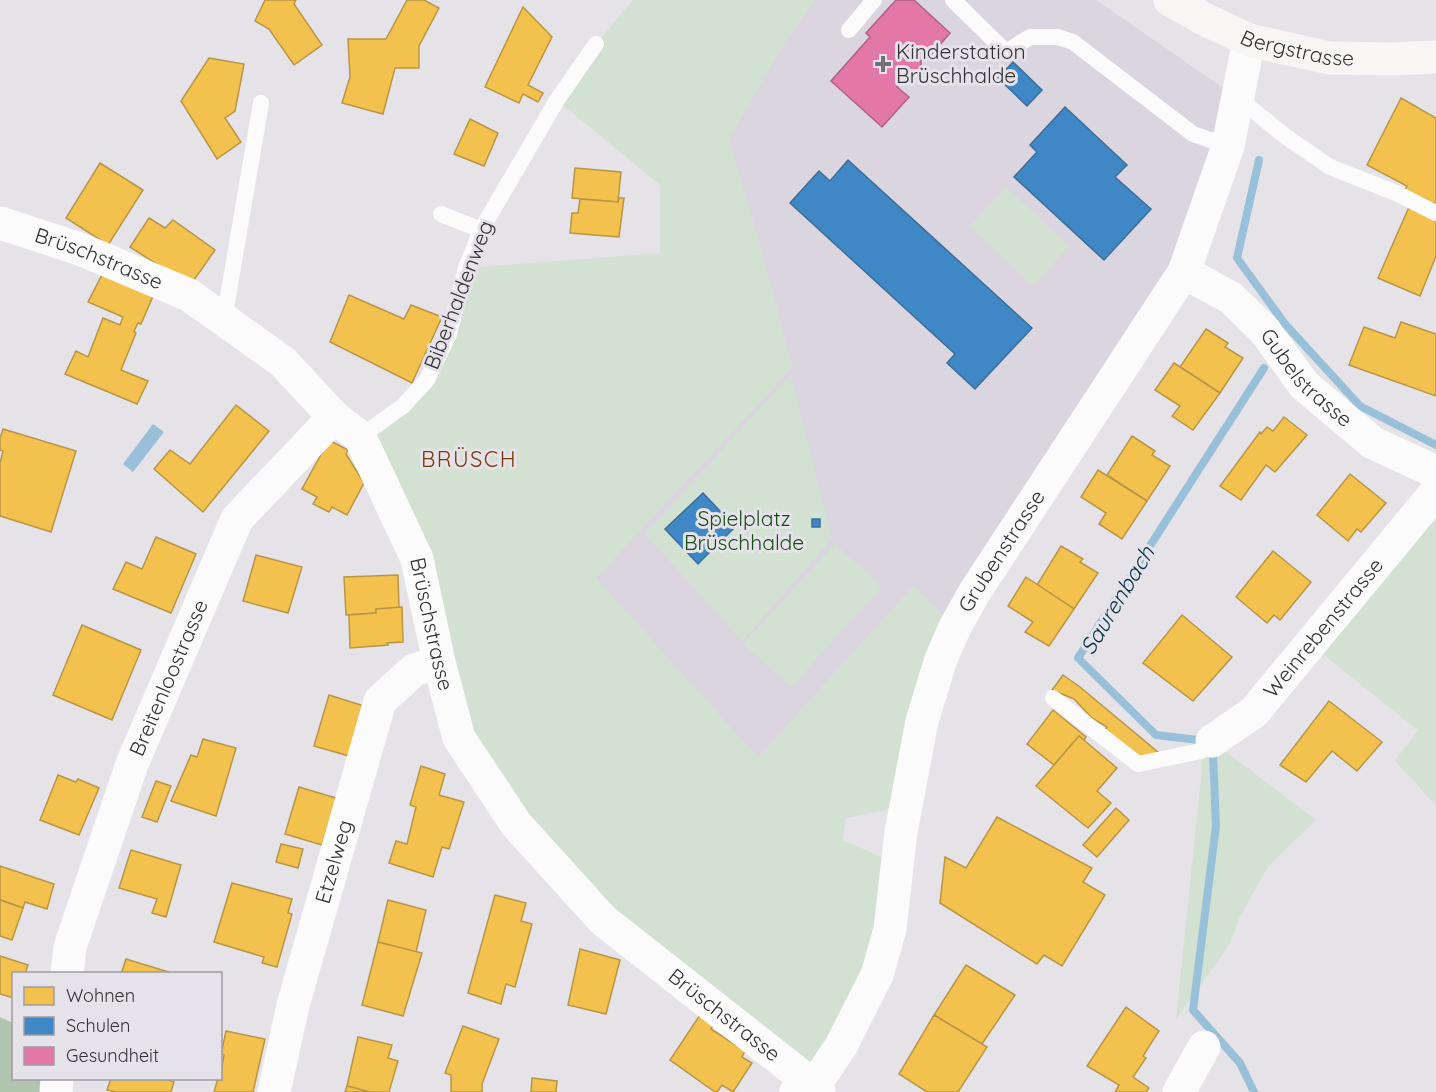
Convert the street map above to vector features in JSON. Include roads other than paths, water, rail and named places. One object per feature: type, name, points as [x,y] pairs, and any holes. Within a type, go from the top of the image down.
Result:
[{"type":"street","name":"Bergstrasse","points":[[1173,1],[1249,40],[1329,58],[1436,57]]},
{"type":"street","name":"Grubenstrasse","points":[[810,1090],[841,1046],[877,975],[890,929],[901,832],[922,721],[941,659],[974,593],[1184,272],[1228,146],[1249,40]]},
{"type":"street","name":"Brüschstrasse","points":[[0,223],[80,249],[189,295],[283,362],[334,417],[360,437],[417,559],[439,662],[459,738],[516,824],[603,920],[810,1090]]},
{"type":"street","name":"Gubelstrasse","points":[[1184,272],[1231,298],[1265,330],[1304,385],[1373,443],[1436,472]]},
{"type":"street","name":"Breitenloostrasse","points":[[67,972],[70,947],[132,764],[237,519],[334,417]]},
{"type":"street","name":"Weinrebenstrasse","points":[[1207,746],[1254,712],[1436,492]]},
{"type":"street","name":"Etzelweg","points":[[274,1092],[293,1005],[380,701],[414,670],[439,662]]},
{"type":"street","points":[[1179,1092],[1204,1047]]},
{"type":"lane","points":[[849,30],[874,0]]},
{"type":"lane","points":[[953,0],[1006,52],[1030,37],[1058,37],[1073,42],[1193,134],[1228,146]]},
{"type":"lane","name":"Biberhaldenweg","points":[[360,437],[403,406],[427,380],[449,334],[466,268],[481,230],[557,100],[596,44]]},
{"type":"lane","points":[[1238,98],[1285,136],[1330,167],[1436,213]]},
{"type":"lane","points":[[224,320],[261,103]]},
{"type":"lane","points":[[441,214],[481,230]]},
{"type":"lane","points":[[1053,698],[1138,764],[1207,746]]},
{"type":"water","points":[[153,424],[164,432],[133,472],[123,464]]},
{"type":"waterway","points":[[1259,160],[1237,258],[1285,324],[1360,406],[1436,445]]},
{"type":"waterway","name":"Saurenbach","points":[[1254,1092],[1240,1063],[1193,1010],[1216,826],[1213,754],[1198,740],[1156,735],[1078,658],[1264,368]]},
{"type":"place","name":"Kinderstation Brüschhalde","points":[[883,64]]},
{"type":"district","name":"BRÜSCH","points":[[469,459]]},
{"type":"park label","name":"Spielplatz Brüschhalde","points":[[744,531]]}]
